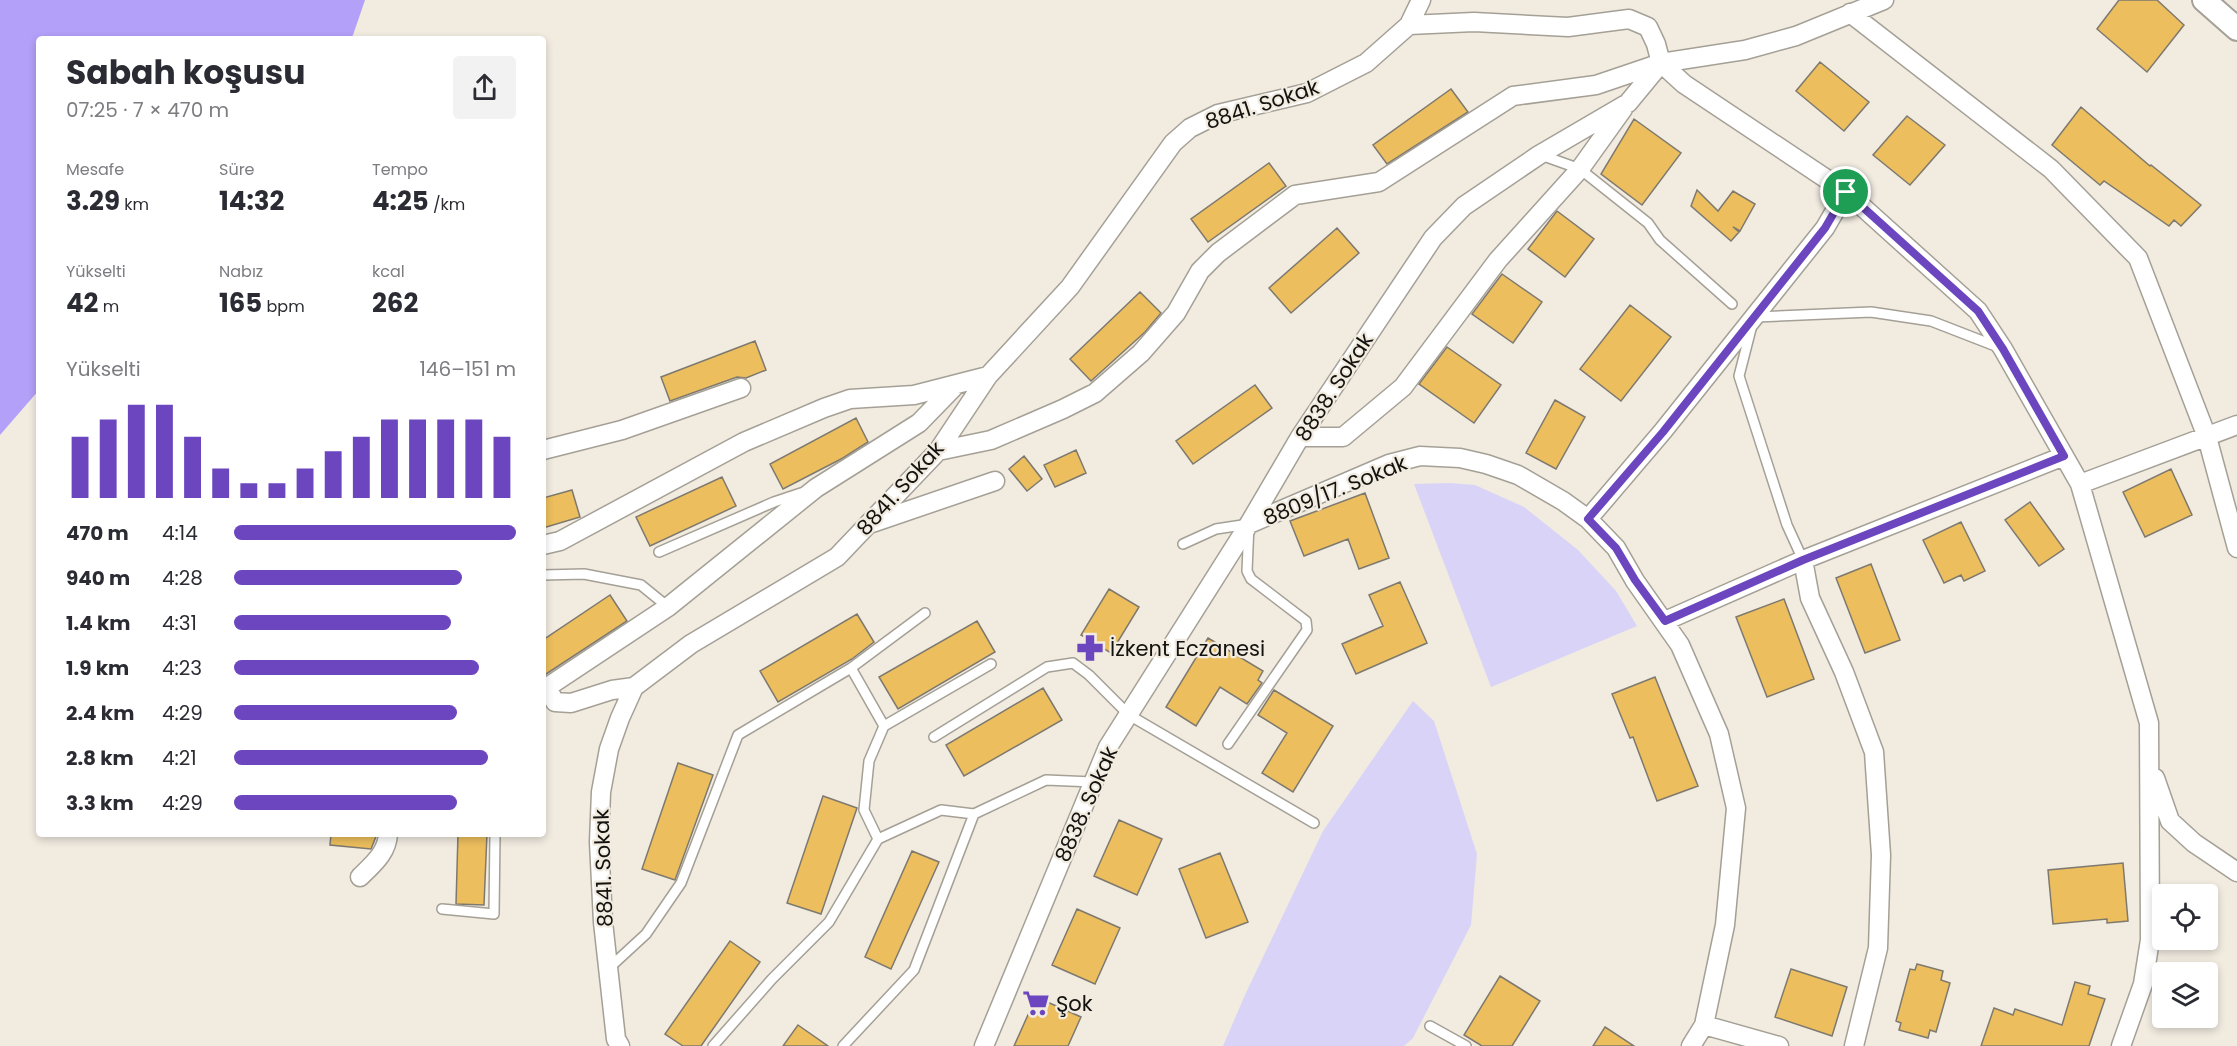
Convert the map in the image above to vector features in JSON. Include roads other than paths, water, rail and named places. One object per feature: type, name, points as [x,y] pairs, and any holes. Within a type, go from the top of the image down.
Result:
[{"type":"street","name":"8841. Sokak","points":[[620,1046],[616,1039],[603,922],[598,842],[601,792],[609,749],[634,687],[691,644],[837,557],[938,452],[988,376],[1070,287],[1173,144],[1190,128],[1218,114],[1307,93],[1366,63],[1409,25],[1421,0]]},
{"type":"street","points":[[938,452],[991,440],[1095,393],[1155,337],[1176,313],[1200,271],[1218,253],[1295,195],[1379,182],[1513,96],[1596,85],[1661,63],[1708,57],[1755,47],[1796,36],[1884,0]]},
{"type":"street","points":[[2204,0],[2237,29]]},
{"type":"street","points":[[1850,13],[2052,170],[2138,258],[2207,437],[2237,548]]},
{"type":"street","points":[[1409,25],[1474,22],[1568,27],[1629,19],[1648,27],[1661,63],[1684,84],[1846,192],[1978,311],[2003,349],[2080,484],[2149,723],[2150,940],[2142,984],[2121,1046]]},
{"type":"street","name":"8838. Sokak","points":[[984,1046],[1108,747],[1249,524],[1300,437],[1433,238],[1464,206],[1539,155],[1628,103],[1661,63]]},
{"type":"street","points":[[1300,437],[1343,437],[1402,387],[1498,260],[1580,169],[1628,103]]},
{"type":"street","points":[[1588,519],[1663,432],[1825,228],[1846,192]]},
{"type":"street","points":[[546,544],[560,541],[744,442],[824,408],[850,399],[914,395],[988,376]]},
{"type":"street","points":[[634,687],[612,690],[570,704],[555,702],[549,686],[553,681],[668,607],[816,488],[919,423],[956,385]]},
{"type":"street","points":[[546,449],[622,430],[741,388]]},
{"type":"street","points":[[2080,484],[2237,425]]},
{"type":"street","name":"8809/17. Sokak","points":[[1249,524],[1389,464],[1420,456],[1460,458],[1518,475],[1563,501],[1588,519],[1616,548],[1680,645],[1719,734],[1736,808],[1725,925],[1704,1025],[1690,1046]]},
{"type":"street","points":[[1665,621],[1803,560],[2064,456]]},
{"type":"street","points":[[868,525],[995,482]]},
{"type":"street","points":[[1803,560],[1810,598],[1844,672],[1874,753],[1881,855],[1878,948],[1854,1046]]},
{"type":"street","points":[[2150,762],[2170,820],[2194,843],[2237,872]]},
{"type":"street","points":[[360,876],[380,856],[388,837]]},
{"type":"street","points":[[1704,1025],[1779,1046]]},
{"type":"lane","points":[[1539,155],[1580,169],[1648,223],[1660,240],[1732,304]]},
{"type":"lane","points":[[1803,560],[1787,525],[1739,376],[1754,317],[1871,312],[1931,321],[2003,349]]},
{"type":"lane","points":[[659,552],[774,502],[816,488]]},
{"type":"lane","points":[[1184,544],[1216,529],[1249,524],[1247,571],[1251,579],[1306,621],[1307,630],[1228,744]]},
{"type":"lane","points":[[546,575],[584,573],[641,585],[668,607]]},
{"type":"lane","points":[[609,969],[646,934],[681,883],[738,735],[851,668],[925,613]]},
{"type":"lane","points":[[878,839],[864,810],[869,761],[884,726],[991,663]]},
{"type":"lane","points":[[934,737],[1047,667],[1073,663],[1081,667],[1129,716],[1314,823]]},
{"type":"lane","points":[[851,668],[884,726]]},
{"type":"lane","points":[[713,1046],[772,979],[829,922],[878,839],[941,810],[974,814],[1046,780],[1093,782]]},
{"type":"lane","points":[[843,1046],[914,970],[974,814]]},
{"type":"lane","points":[[442,909],[494,914],[495,837]]},
{"type":"lane","points":[[1430,1026],[1466,1046]]},
{"type":"place","name":"İzkent Eczanesi","points":[[1090,648]]},
{"type":"place","name":"Şok","points":[[1036,1003]]}]
